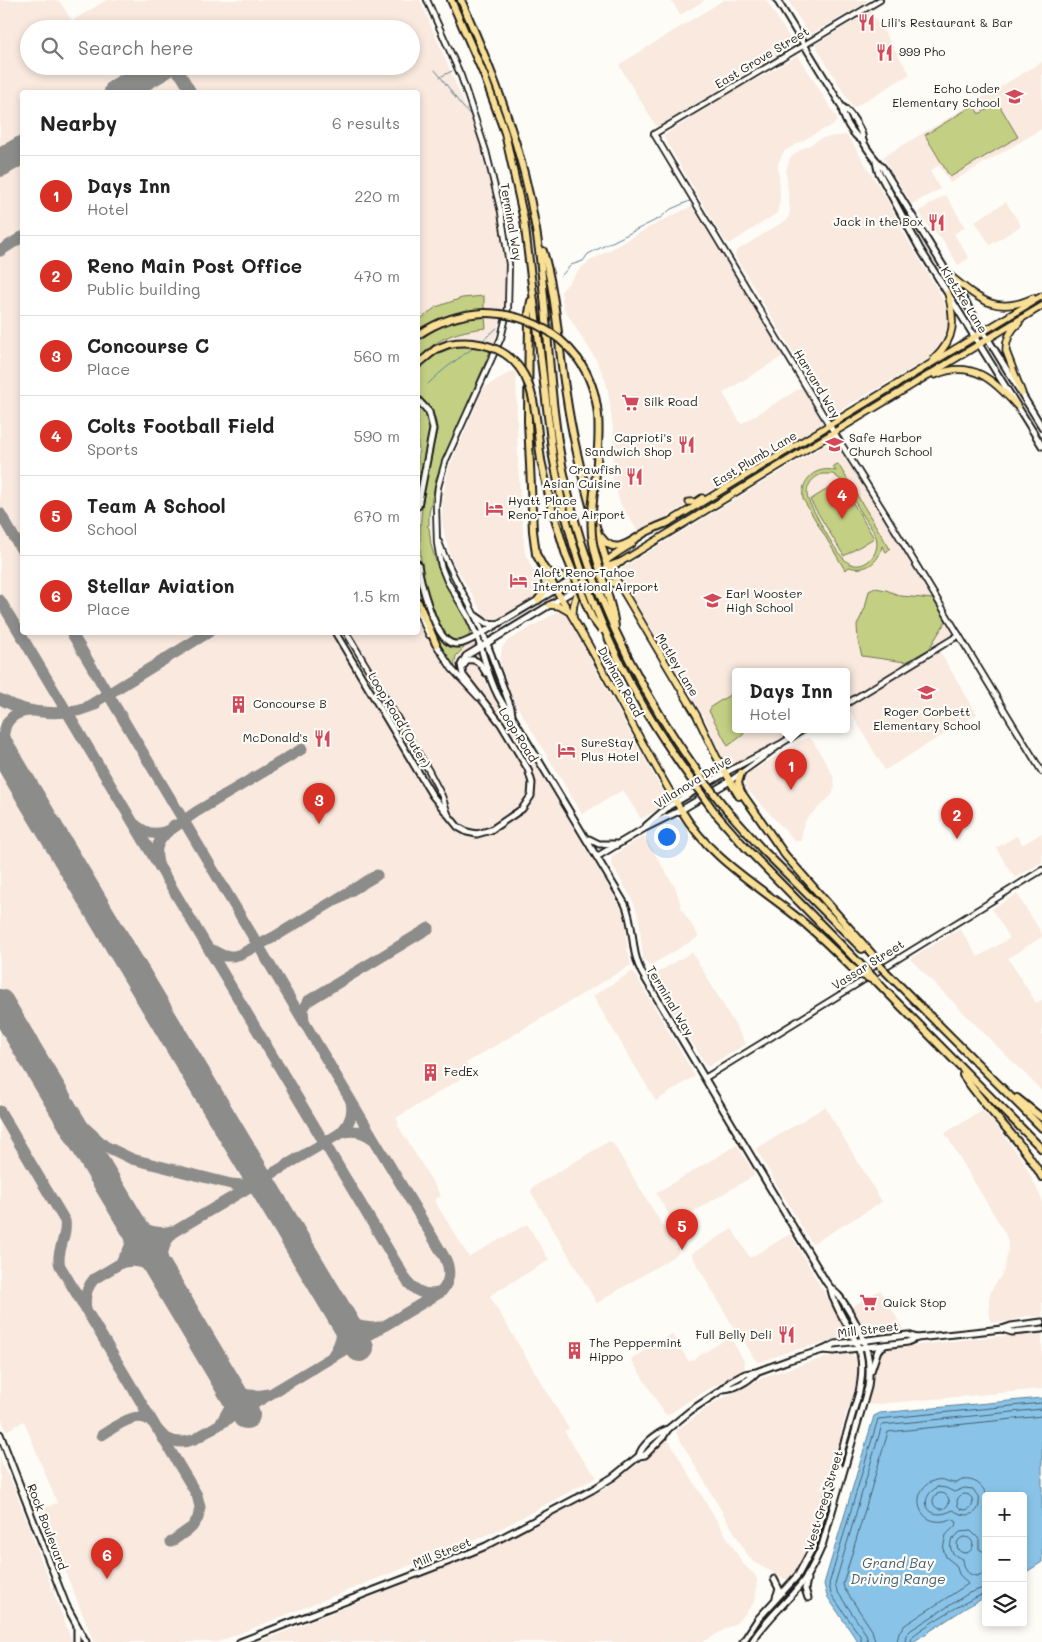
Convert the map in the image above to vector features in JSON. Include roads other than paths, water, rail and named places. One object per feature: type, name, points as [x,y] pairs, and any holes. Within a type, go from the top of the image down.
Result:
[{"type":"highway","points":[[451,0],[484,75],[505,133],[524,220],[558,487],[573,544],[608,639],[641,704],[677,761],[716,814],[751,854],[1042,1149]]},
{"type":"highway","points":[[461,0],[490,67],[511,124],[525,173],[536,231],[557,436],[567,493],[599,593],[616,633],[635,673],[660,718],[689,762],[726,809],[761,848],[871,955]]},
{"type":"highway","points":[[536,231],[552,290],[575,446],[607,564]]},
{"type":"highway","points":[[533,295],[529,313],[528,421],[533,531],[536,554],[556,590]]},
{"type":"highway","points":[[420,336],[430,328],[453,318],[484,313],[515,317],[532,322],[554,335],[578,359],[588,376],[598,404],[600,429],[592,536],[598,562],[614,610],[616,633]]},
{"type":"highway","points":[[420,362],[426,356],[449,344],[467,342],[485,345],[505,354],[518,364],[530,387],[541,460],[551,505],[566,555],[592,618],[608,639]]},
{"type":"highway","points":[[597,529],[604,541],[611,546],[618,547],[669,522]]},
{"type":"highway","points":[[543,568],[550,574],[559,577],[571,577],[595,574],[607,564],[621,562]]},
{"type":"highway","points":[[538,600],[546,588],[543,568]]},
{"type":"highway","points":[[420,607],[436,644]]},
{"type":"highway","points":[[741,773],[738,784],[741,792],[776,844]]},
{"type":"highway","points":[[730,781],[757,822],[881,967],[1042,1128]]},
{"type":"highway","points":[[681,810],[702,840],[716,855],[807,925],[852,968],[877,982]]},
{"type":"highway","points":[[958,1065],[977,1094],[1026,1151],[1042,1177]]},
{"type":"highway","points":[[1003,1089],[1042,1118]]},
{"type":"main road","name":"Kietzke Lane","points":[[777,0],[842,107],[842,113],[856,137],[863,141],[876,162],[883,168],[1042,427]]},
{"type":"main road","name":"Kietzke Lane","points":[[876,162],[878,171],[913,236],[1042,446]]},
{"type":"main road","points":[[949,275],[976,297],[992,304],[1012,305],[1042,295]]},
{"type":"main road","points":[[925,368],[941,352],[950,337],[953,314],[948,293]]},
{"type":"main road","name":"East Plumb Lane","points":[[607,564],[614,555],[925,368],[1042,295]]},
{"type":"main road","name":"East Plumb Lane","points":[[621,562],[1041,306]]},
{"type":"main road","points":[[1022,393],[1007,358],[1006,345],[1014,327],[1041,306]]},
{"type":"main road","points":[[899,392],[940,372],[965,369],[975,371],[992,380],[1017,406]]},
{"type":"main road","points":[[420,402],[429,412],[433,429],[420,496]]},
{"type":"main road","points":[[689,502],[696,502],[712,492],[724,489]]},
{"type":"main road","points":[[629,557],[639,548],[692,516],[691,509]]},
{"type":"main road","points":[[420,572],[428,604],[445,639],[458,644],[465,643],[538,600],[607,564]]},
{"type":"main road","name":"Matley Lane","points":[[607,564],[697,716],[714,753],[730,781]]},
{"type":"main road","points":[[549,605],[559,606],[571,615],[575,596],[582,586],[595,574],[619,586]]},
{"type":"main road","points":[[486,702],[464,677],[461,670],[462,662],[466,656],[582,586],[584,576]]},
{"type":"main road","name":"Durham Road","points":[[556,590],[649,757],[681,810]]},
{"type":"main road","points":[[476,616],[488,624],[500,623]]},
{"type":"main road","name":"Terminal Way","points":[[483,633],[511,708],[512,716]]},
{"type":"main road","name":"Loop Road (Outer)","points":[[337,635],[428,789],[449,816]]},
{"type":"main road","name":"Terminal Way","points":[[477,636],[492,684],[501,702],[512,716],[598,856],[628,911],[632,927],[634,952],[639,968],[831,1290],[843,1302],[867,1346]]},
{"type":"main road","points":[[464,677],[464,664],[468,660],[474,659],[481,665],[492,684]]},
{"type":"main road","name":"Loop Road","points":[[449,816],[463,831],[470,834],[481,834],[491,830],[519,812],[531,796],[530,772],[486,702]]},
{"type":"main road","name":"Villanova Drive","points":[[645,828],[656,816],[676,802],[725,772]]},
{"type":"main road","name":"Villanova Drive","points":[[598,856],[730,781]]},
{"type":"main road","points":[[585,837],[598,844],[619,843]]},
{"type":"main road","name":"Terminal Way","points":[[831,1290],[834,1301],[860,1347]]},
{"type":"main road","name":"Mill Street","points":[[823,1350],[834,1351],[908,1342],[917,1338],[1002,1329],[1042,1322]]},
{"type":"main road","name":"Mill Street","points":[[1002,1329],[1012,1332],[1042,1329]]},
{"type":"main road","name":"Mill Street","points":[[240,1642],[486,1546],[592,1490],[638,1456],[641,1450],[659,1433],[668,1429],[690,1411],[723,1390],[730,1389],[747,1381],[756,1372],[823,1350],[835,1344],[908,1335],[917,1338]]},
{"type":"main road","points":[[869,1374],[874,1366],[878,1350],[888,1344]]},
{"type":"main road","name":"West Greg Street","points":[[752,1642],[766,1622],[796,1591],[807,1576],[822,1546],[866,1396],[869,1374],[867,1346]]},
{"type":"main road","name":"West Greg Street","points":[[743,1642],[758,1620],[798,1575],[813,1547],[861,1385],[860,1347]]},
{"type":"main road","name":"Rock Boulevard","points":[[0,1434],[66,1606],[86,1642]]},
{"type":"main road","points":[[837,1496],[840,1469],[838,1466]]},
{"type":"main road","points":[[807,1576],[805,1588],[808,1598]]},
{"type":"main road","points":[[774,1579],[779,1589],[774,1602]]},
{"type":"main road","name":"Rock Boulevard","points":[[77,1626],[77,1642]]},
{"type":"street","name":"Terminal Way","points":[[427,0],[461,76],[486,151],[507,245],[508,308],[501,338],[442,473],[436,506],[438,551],[442,571],[477,636]]},
{"type":"street","name":"East Grove Street","points":[[654,134],[880,0]]},
{"type":"street","name":"Harvard Way","points":[[654,134],[1042,772]]},
{"type":"street","name":"Terminal Way","points":[[437,536],[452,573],[476,616],[483,633]]},
{"type":"street","points":[[420,616],[456,674],[486,702]]},
{"type":"street","points":[[348,635],[429,771],[442,796],[449,816]]},
{"type":"street","points":[[850,702],[960,635]]},
{"type":"street","name":"Villanova Drive","points":[[730,781],[799,733]]},
{"type":"street","name":"Villanova Drive","points":[[725,772],[782,744]]},
{"type":"street","name":"Vassar Street","points":[[705,1078],[1042,870]]},
{"type":"water","name":"Grand Bay Driving Range","points":[[1042,1398],[1042,1562],[1027,1571],[1027,1492],[982,1492],[982,1599],[913,1642],[858,1642],[827,1596],[824,1584],[874,1416],[880,1413]]},
{"type":"waterway","points":[[435,70],[463,107],[474,118]]},
{"type":"waterway","points":[[442,76],[452,71]]},
{"type":"waterway","points":[[561,276],[571,265],[583,261],[588,254],[660,218],[671,209],[692,200]]},
{"type":"waterway","points":[[481,342],[497,328]]},
{"type":"waterway","points":[[428,384],[476,346]]},
{"type":"place","name":"Lili's Restaurant & Bar","points":[[867,23]]},
{"type":"place","name":"999 Pho","points":[[885,52]]},
{"type":"place","name":"Echo Loder Elementary School","points":[[1014,96]]},
{"type":"place","name":"Jack in the Box","points":[[937,222]]},
{"type":"place","name":"Silk Road","points":[[630,402]]},
{"type":"place","name":"Caprioti's Sandwich Shop","points":[[686,445]]},
{"type":"place","name":"Safe Harbor Church School","points":[[835,445]]},
{"type":"place","name":"Crawfish Asian Cuisine","points":[[635,477]]},
{"type":"place","name":"Hyatt Place Reno-Tahoe Airport","points":[[494,508]]},
{"type":"place","name":"Colts Football Field","points":[[842,519]]},
{"type":"place","name":"Aloft Reno-Tahoe International Airport","points":[[519,580]]},
{"type":"place","name":"Earl Wooster High School","points":[[712,601]]},
{"type":"place","name":"Roger Corbett Elementary School","points":[[927,693]]},
{"type":"place","name":"Concourse B","points":[[239,704]]},
{"type":"place","name":"McDonald's","points":[[322,738]]},
{"type":"place","name":"SureStay Plus Hotel","points":[[567,750]]},
{"type":"place","name":"Days Inn","points":[[791,790]]},
{"type":"place","name":"Concourse C","points":[[319,824]]},
{"type":"place","name":"Reno Main Post Office","points":[[957,839]]},
{"type":"place","name":"FedEx","points":[[430,1072]]},
{"type":"place","name":"Team A School","points":[[682,1250]]},
{"type":"place","name":"Quick Stop","points":[[869,1303]]},
{"type":"place","name":"Full Belly Deli","points":[[786,1335]]},
{"type":"place","name":"The Peppermint Hippo","points":[[575,1350]]},
{"type":"place","name":"Stellar Aviation","points":[[107,1579]]}]
